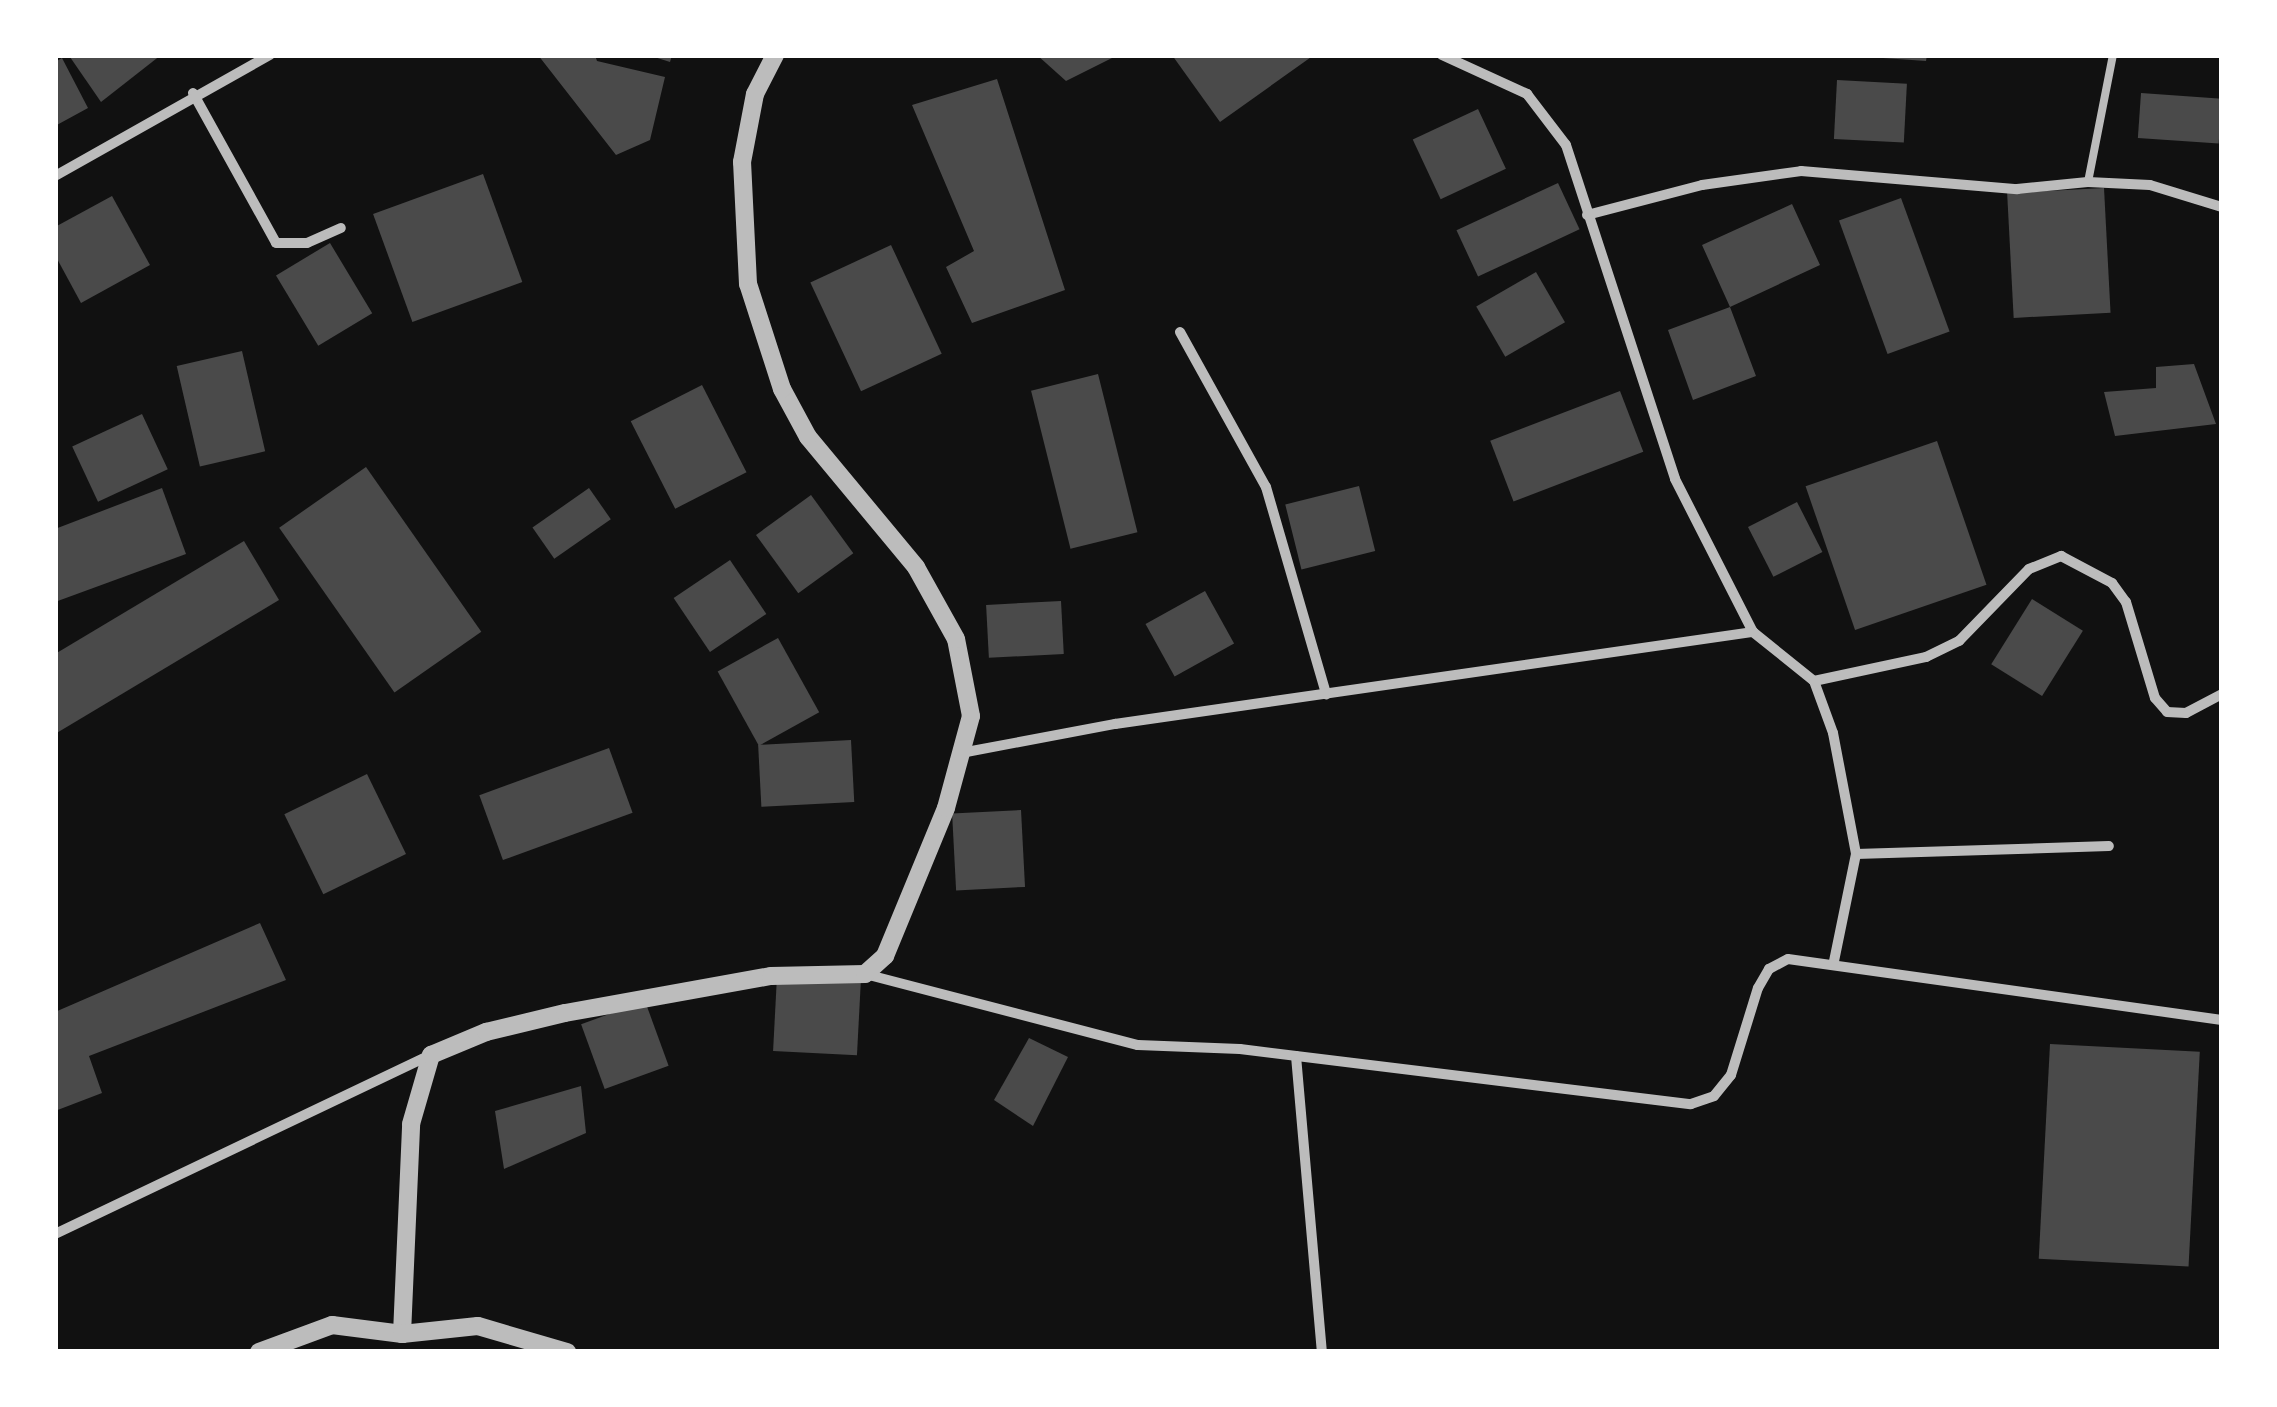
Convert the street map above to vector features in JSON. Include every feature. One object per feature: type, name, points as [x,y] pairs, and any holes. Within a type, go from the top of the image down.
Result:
[{"type":"street","points":[[55,176],[193,93],[270,55]]},
{"type":"street","points":[[775,55],[755,94],[742,162],[748,284],[782,389],[808,437],[916,566],[956,639],[970,716],[912,898],[886,956],[865,974]]},
{"type":"street","points":[[1442,55],[1527,94],[1566,145],[1676,480],[1754,632],[1814,681],[1834,733],[1856,854],[1834,961]]},
{"type":"street","points":[[193,93],[276,243],[307,243],[341,228]]},
{"type":"street","points":[[1588,215],[1702,185],[1801,171],[2017,189],[2088,182],[2150,185],[2222,207]]},
{"type":"street","points":[[1180,332],[1266,486],[1326,694]]},
{"type":"street","points":[[1814,681],[1926,657],[1959,641],[2029,569],[2061,556],[2112,583],[2126,602],[2154,698],[2167,712],[2186,713],[2222,694]]},
{"type":"street","points":[[961,753],[1326,694],[1754,632]]},
{"type":"street","points":[[1856,854],[2109,846]]},
{"type":"street","points":[[55,1234],[486,1032],[565,1013],[771,976],[865,974],[1138,1045],[1296,1056],[1690,1104],[1714,1096],[1731,1075],[1768,969],[1788,959],[1834,961],[2222,1020]]},
{"type":"street","points":[[401,1343],[411,1124],[430,1056]]},
{"type":"street","points":[[1296,1056],[1322,1352]]},
{"type":"street","points":[[259,1352],[332,1326],[401,1343],[478,1326],[567,1352]]},
{"type":"lane","points":[[2088,182],[2114,55]]},
{"type":"building","points":[[72,55],[161,55],[101,102],[70,57]]},
{"type":"building","points":[[538,55],[595,55],[597,61],[665,77],[650,140],[616,155]]},
{"type":"building","points":[[648,55],[672,55],[670,62]]},
{"type":"building","points":[[1037,55],[1118,55],[1066,81]]},
{"type":"building","points":[[1172,55],[1314,55],[1220,122]]},
{"type":"building","points":[[1883,55],[1927,55],[1926,61]]},
{"type":"building","points":[[62,58],[88,108],[55,126],[55,62]]},
{"type":"building","points":[[997,79],[1065,290],[972,323],[946,267],[974,251],[912,105]]},
{"type":"building","points":[[1837,80],[1907,84],[1904,143],[1834,139]]},
{"type":"building","points":[[2141,93],[2222,99],[2219,144],[2138,138]]},
{"type":"building","points":[[1478,109],[1506,169],[1441,199],[1413,139]]},
{"type":"building","points":[[483,174],[522,282],[412,322],[373,214]]},
{"type":"building","points":[[1558,183],[1580,229],[1478,277],[1456,230]]},
{"type":"building","points":[[2104,188],[2111,313],[2014,318],[2007,193]]},
{"type":"building","points":[[112,196],[150,265],[81,303],[55,255],[55,227]]},
{"type":"building","points":[[1901,198],[1950,331],[1888,354],[1839,221]]},
{"type":"building","points":[[1792,204],[1820,265],[1730,307],[1702,245]]},
{"type":"building","points":[[330,243],[372,313],[318,346],[276,275]]},
{"type":"building","points":[[891,245],[942,354],[861,391],[810,283]]},
{"type":"building","points":[[1536,272],[1565,322],[1505,357],[1476,306]]},
{"type":"building","points":[[1730,307],[1756,376],[1693,400],[1668,330]]},
{"type":"building","points":[[242,351],[265,451],[200,466],[177,366]]},
{"type":"building","points":[[2194,364],[2216,424],[2115,436],[2104,392],[2156,388],[2156,367]]},
{"type":"building","points":[[1098,374],[1137,532],[1070,549],[1031,391]]},
{"type":"building","points":[[702,385],[746,472],[675,509],[631,421]]},
{"type":"building","points":[[1620,391],[1643,452],[1514,501],[1490,441]]},
{"type":"building","points":[[142,414],[168,469],[98,502],[72,447]]},
{"type":"building","points":[[1937,441],[1986,585],[1855,630],[1806,486]]},
{"type":"building","points":[[366,467],[481,632],[394,692],[279,528]]},
{"type":"building","points":[[1359,486],[1375,551],[1301,569],[1285,504]]},
{"type":"building","points":[[162,488],[186,554],[55,602],[55,529]]},
{"type":"building","points":[[589,488],[611,519],[554,559],[532,528]]},
{"type":"building","points":[[811,495],[853,553],[798,593],[756,535]]},
{"type":"building","points":[[1797,502],[1822,552],[1773,577],[1748,527]]},
{"type":"building","points":[[244,541],[279,600],[55,734],[55,654]]},
{"type":"building","points":[[730,560],[766,614],[710,652],[674,598]]},
{"type":"building","points":[[1205,591],[1234,643],[1175,676],[1146,624]]},
{"type":"building","points":[[2032,599],[2083,631],[2042,696],[1991,664]]},
{"type":"building","points":[[1061,601],[1064,654],[989,658],[986,605]]},
{"type":"building","points":[[778,638],[819,712],[759,746],[718,671]]},
{"type":"building","points":[[851,740],[854,802],[761,807],[758,745]]},
{"type":"building","points":[[609,748],[633,813],[503,860],[479,795]]},
{"type":"building","points":[[367,774],[406,854],[323,894],[284,814]]},
{"type":"building","points":[[1021,810],[1025,887],[956,891],[952,814]]},
{"type":"building","points":[[260,923],[286,980],[89,1056],[102,1093],[55,1111],[55,1012]]},
{"type":"building","points":[[777,976],[861,980],[857,1055],[773,1051]]},
{"type":"building","points":[[645,1001],[669,1066],[605,1089],[581,1024]]},
{"type":"building","points":[[1029,1038],[1068,1057],[1033,1126],[994,1100]]},
{"type":"building","points":[[2050,1044],[2200,1052],[2189,1267],[2039,1259]]},
{"type":"building","points":[[581,1086],[586,1133],[504,1169],[495,1111]]}]
